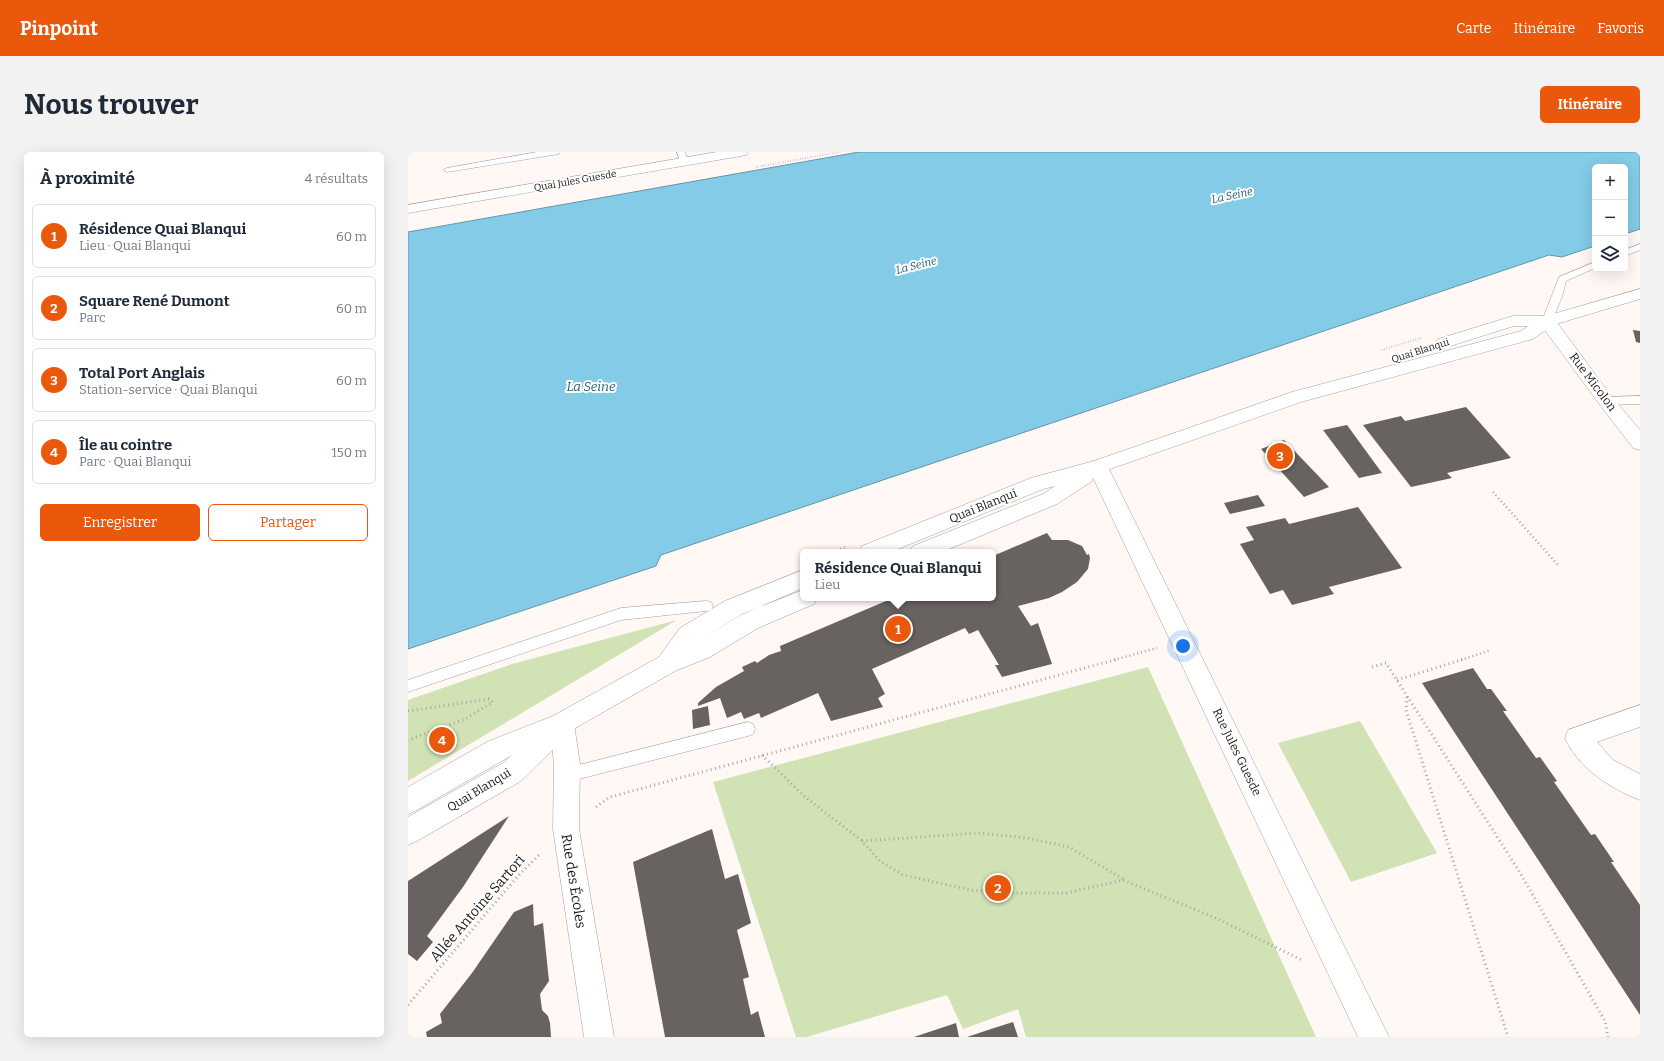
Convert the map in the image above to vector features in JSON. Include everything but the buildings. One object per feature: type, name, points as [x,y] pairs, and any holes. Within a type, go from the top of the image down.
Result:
[{"type":"main road","name":"Quai Jules Guesde","points":[[408,209],[682,157],[741,152]]},
{"type":"main road","name":"Quai Blanqui","points":[[1603,304],[1608,293],[1640,283]]},
{"type":"main road","name":"Quai Blanqui","points":[[876,549],[1038,483],[1098,466],[1298,396],[1329,380],[1513,321],[1547,321],[1640,294]]},
{"type":"main road","name":"Rue Micolon","points":[[1547,321],[1606,401],[1640,443]]},
{"type":"main road","name":"Quai Blanqui","points":[[927,549],[1050,499],[1098,466]]},
{"type":"main road","name":"Rue Jules Guesde","points":[[1098,466],[1374,1037]]},
{"type":"main road","name":"Quai Blanqui","points":[[666,664],[688,635],[733,608],[800,580]]},
{"type":"main road","name":"Quai Blanqui","points":[[408,801],[498,750],[562,724],[666,664],[702,650],[750,621],[800,600]]},
{"type":"main road","points":[[1640,716],[1577,738],[1604,768],[1640,788]]},
{"type":"main road","name":"Quai Blanqui","points":[[408,832],[512,772],[562,724]]},
{"type":"main road","name":"Rue des Écoles","points":[[562,724],[567,764],[566,829],[599,1037]]},
{"type":"lane","points":[[447,170],[541,153],[556,152]]},
{"type":"lane","points":[[1628,252],[1640,247]]},
{"type":"lane","points":[[1547,321],[1557,297],[1562,279],[1592,266]]},
{"type":"lane","points":[[1606,401],[1640,400]]},
{"type":"lane","points":[[408,686],[621,614],[706,606]]},
{"type":"lane","points":[[567,775],[748,729]]},
{"type":"path","points":[[1493,492],[1558,565]]},
{"type":"path","name":"Allée Antoine Sartori","points":[[408,1005],[518,876],[566,829],[610,796],[1183,641]]},
{"type":"path","points":[[1397,680],[1491,650]]},
{"type":"path","points":[[1372,667],[1386,664],[1519,870],[1605,1022],[1608,1037]]},
{"type":"path","points":[[1407,696],[1406,710],[1508,1037]]},
{"type":"path","points":[[408,711],[489,699],[493,702],[465,718],[408,740]]},
{"type":"path","points":[[762,755],[805,797],[862,841],[880,861],[903,875],[971,890],[1009,893],[1066,893],[1123,880]]},
{"type":"path","points":[[862,841],[979,833],[1027,838],[1069,847],[1123,880],[1218,919],[1347,982]]},
{"type":"green space","points":[[677,620],[408,781],[408,700],[512,664]]},
{"type":"green space","points":[[1148,667],[1316,1037],[1026,1037],[1018,1009],[963,1029],[947,995],[807,1037],[796,1037],[713,782]]},
{"type":"green space","points":[[1360,721],[1437,853],[1351,882],[1278,743]]},
{"type":"water","name":"La Seine","points":[[859,152],[1640,152],[1640,229],[1628,233],[1628,164],[1592,164],[1592,247],[1562,257],[1549,255],[661,555],[656,566],[408,649],[408,232]]},
{"type":"place","name":"Total Port Anglais","points":[[1280,456]]},
{"type":"place","name":"Résidence Quai Blanqui","points":[[898,629]]},
{"type":"place","name":"Île au cointre","points":[[442,740]]},
{"type":"place","name":"Square René Dumont","points":[[998,888]]}]
